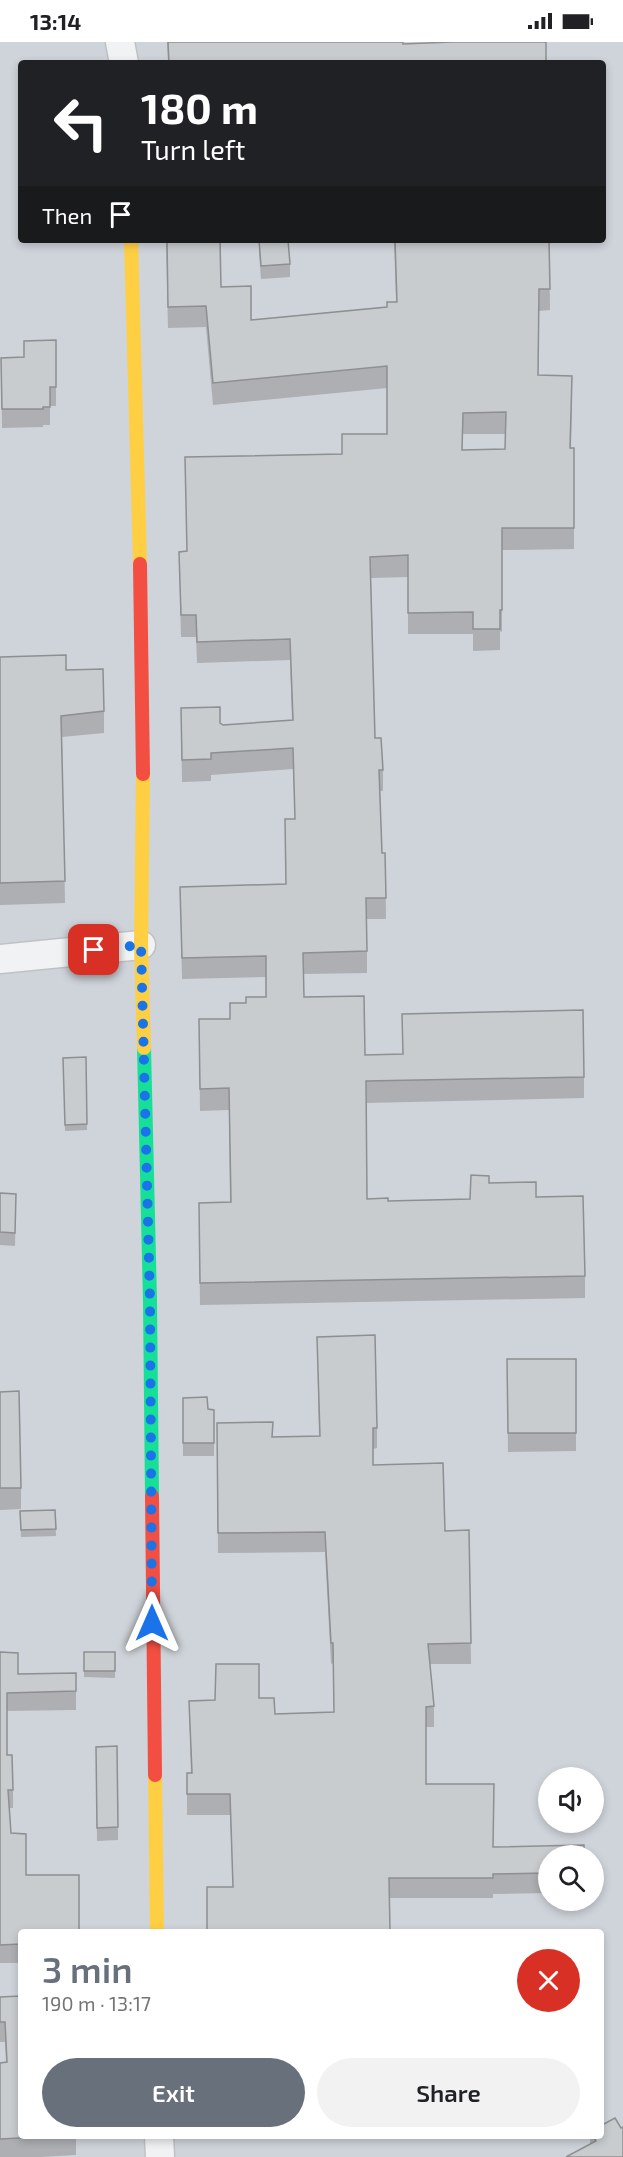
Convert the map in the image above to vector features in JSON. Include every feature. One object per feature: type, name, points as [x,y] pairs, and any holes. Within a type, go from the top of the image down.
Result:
[{"type":"street","points":[[120,42],[123,60]]},
{"type":"street","points":[[131,243],[142,719],[141,945],[150,1301],[157,1929]]},
{"type":"street","points":[[0,959],[141,945]]},
{"type":"street","points":[[159,2139],[160,2157]]},
{"type":"shaded area","points":[[0,42],[623,42],[623,2157],[0,2157]]},
{"type":"building","points":[[168,42],[403,42],[403,44],[546,42],[546,60],[169,60]]},
{"type":"building","points":[[167,243],[220,243],[221,287],[251,286],[251,320],[387,307],[387,302],[397,302],[395,243],[549,243],[550,289],[539,289],[538,375],[572,376],[570,448],[574,448],[574,528],[502,528],[500,629],[473,629],[473,612],[408,613],[408,555],[370,557],[375,738],[381,738],[383,770],[379,770],[386,898],[366,898],[367,951],[303,953],[304,997],[364,996],[365,1055],[403,1054],[402,1014],[583,1010],[584,1077],[366,1081],[367,1199],[388,1198],[388,1201],[470,1199],[471,1175],[489,1176],[489,1183],[536,1182],[536,1197],[583,1196],[585,1276],[200,1283],[199,1203],[231,1202],[229,1088],[200,1089],[199,1019],[230,1019],[230,1003],[246,1003],[246,997],[266,997],[266,956],[182,958],[180,887],[286,884],[285,819],[295,819],[293,748],[211,753],[211,759],[182,760],[181,708],[220,707],[220,723],[223,725],[293,720],[290,639],[197,642],[196,615],[181,615],[179,552],[187,551],[185,457],[342,454],[342,434],[387,434],[387,366],[213,383],[206,306],[168,307]],"holes":[[[506,412],[505,449],[462,450],[463,413]]]},
{"type":"building","points":[[259,243],[288,243],[290,264],[261,266]]},
{"type":"building","points":[[56,340],[56,387],[50,387],[50,407],[2,409],[1,358],[24,357],[24,341]]},
{"type":"building","points":[[66,655],[66,670],[103,669],[104,711],[61,716],[65,881],[0,883],[0,657]]},
{"type":"building","points":[[86,1057],[87,1124],[65,1125],[63,1058]]},
{"type":"building","points":[[0,1193],[16,1194],[15,1233],[0,1232]]},
{"type":"building","points":[[375,1335],[377,1428],[373,1428],[373,1465],[443,1463],[445,1531],[469,1530],[471,1643],[428,1644],[434,1706],[426,1707],[426,1784],[494,1784],[493,1847],[538,1846],[538,1873],[493,1874],[493,1878],[389,1878],[390,1929],[207,1929],[207,1887],[233,1887],[230,1794],[187,1794],[187,1773],[192,1773],[189,1701],[215,1700],[216,1664],[259,1664],[259,1698],[274,1698],[275,1714],[334,1712],[333,1643],[331,1643],[325,1532],[218,1533],[217,1423],[273,1422],[272,1437],[320,1436],[317,1337]]},
{"type":"building","points":[[507,1359],[576,1359],[576,1433],[508,1433]]},
{"type":"building","points":[[19,1391],[21,1488],[0,1488],[0,1392]]},
{"type":"building","points":[[207,1397],[208,1409],[214,1410],[214,1443],[183,1443],[183,1398]]},
{"type":"building","points":[[55,1510],[56,1529],[21,1530],[20,1511]]},
{"type":"building","points":[[0,1652],[18,1653],[18,1674],[76,1673],[76,1691],[7,1693],[7,1755],[12,1755],[13,1790],[8,1790],[11,1833],[26,1834],[26,1875],[79,1875],[79,1929],[18,1929],[18,1944],[0,1945]]},
{"type":"building","points":[[84,1652],[115,1652],[115,1671],[84,1671]]},
{"type":"building","points":[[117,1746],[118,1827],[97,1828],[96,1747]]},
{"type":"building","points":[[18,1996],[18,2138],[0,2139],[0,2063],[7,2062],[5,2022],[0,2022],[0,1997]]},
{"type":"building","points":[[615,2118],[621,2128],[623,2127],[623,2157],[566,2157],[596,2141],[595,2139],[604,2139],[604,2124]]},
{"type":"traffic: fast","points":[[144,1048],[152,1496]]},
{"type":"traffic: slow","points":[[131,243],[140,564]]},
{"type":"traffic: slow","points":[[143,774],[141,945],[144,1048]]},
{"type":"traffic: slow","points":[[155,1775],[157,1929]]},
{"type":"traffic: jam","points":[[140,564],[143,774]]},
{"type":"traffic: jam","points":[[152,1496],[155,1775]]},
{"type":"route","points":[[94,950],[141,945],[150,1301],[152,1623]]}]
